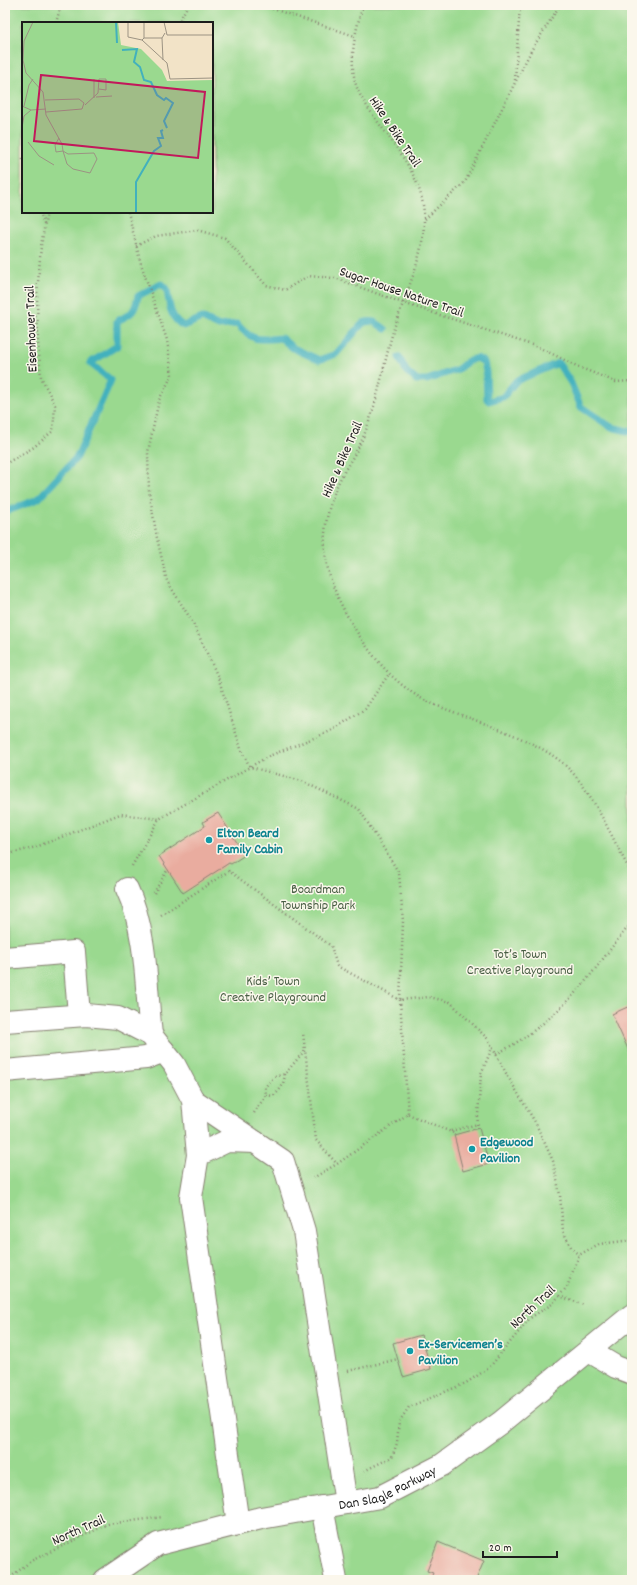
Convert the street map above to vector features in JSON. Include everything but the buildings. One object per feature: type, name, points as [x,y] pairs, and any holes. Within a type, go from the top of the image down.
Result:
[{"type":"street","points":[[5,1071],[146,1058],[157,1043],[140,924],[134,903],[127,889]]},
{"type":"street","points":[[5,958],[74,952],[79,1015]]},
{"type":"street","points":[[5,1021],[79,1015],[118,1018],[157,1043],[174,1064],[193,1100],[198,1155],[191,1197],[238,1524]]},
{"type":"street","points":[[193,1100],[283,1161],[304,1231],[346,1503]]},
{"type":"street","points":[[198,1155],[227,1141],[248,1138]]},
{"type":"street","name":"Dan Slagle Parkway","points":[[104,1580],[158,1544],[238,1524],[380,1497],[442,1465],[500,1423],[632,1316]]},
{"type":"street","points":[[589,1351],[616,1367],[632,1374]]},
{"type":"street","points":[[322,1507],[336,1580]]},
{"type":"path","points":[[56,22],[61,5]]},
{"type":"path","points":[[179,22],[188,5]]},
{"type":"path","points":[[261,5],[355,36]]},
{"type":"path","name":"Hike & Bike Trail","points":[[363,5],[355,36],[353,69],[360,96],[408,164],[420,192],[425,219],[420,250],[393,334],[365,434],[356,454],[338,485],[331,504],[324,552],[326,568],[343,610],[375,658],[389,674],[409,691],[424,700],[531,744],[567,767],[588,794],[632,874]]},
{"type":"path","points":[[515,82],[520,5]]},
{"type":"path","points":[[425,219],[465,182],[532,49],[560,5]]},
{"type":"path","points":[[40,213],[45,227]]},
{"type":"path","name":"Eisenhower Trail","points":[[5,464],[34,446],[53,431],[55,405],[41,377],[38,343],[37,295],[47,213]]},
{"type":"path","points":[[128,213],[141,264],[167,340],[172,375],[159,400],[148,452],[149,491],[157,538],[167,581],[193,623],[218,677],[242,752],[250,767],[302,781],[359,810],[399,873],[403,921],[400,1000],[408,1114]]},
{"type":"path","name":"Sugar House Nature Trail","points":[[136,246],[156,236],[197,230],[225,238],[266,286],[285,290],[308,276],[335,278],[403,304],[538,347],[581,368],[616,382],[632,381]]},
{"type":"path","points":[[127,889],[130,870],[159,819],[269,756],[330,731],[365,709],[389,674]]},
{"type":"path","points":[[5,855],[36,848],[120,814],[159,819]]},
{"type":"path","points":[[140,924],[155,919],[229,871],[330,946],[338,966],[400,1000],[430,997],[450,1002],[488,1039],[536,1122],[553,1161],[560,1195],[563,1231],[572,1249],[579,1255],[599,1244],[632,1240]]},
{"type":"path","points":[[496,1054],[544,1024],[591,974],[620,935],[632,923]]},
{"type":"path","points":[[304,1033],[316,1140],[337,1164],[408,1114]]},
{"type":"path","points":[[477,1129],[481,1074],[493,1047]]},
{"type":"path","points":[[266,1096],[273,1096],[280,1092],[285,1074],[305,1050]]},
{"type":"path","points":[[248,1138],[266,1096],[265,1086],[274,1077],[285,1074]]},
{"type":"path","points":[[408,1114],[456,1134]]},
{"type":"path","points":[[450,1132],[478,1124]]},
{"type":"path","name":"North Trail","points":[[364,1471],[392,1457],[397,1444],[399,1422],[409,1407],[466,1383],[489,1368],[530,1318],[552,1304],[567,1286],[579,1255]]},
{"type":"path","points":[[559,1296],[584,1305]]},
{"type":"path","points":[[326,1376],[398,1359]]},
{"type":"path","name":"North Trail","points":[[7,1580],[31,1561],[108,1524],[171,1515]]},
{"type":"green space","name":"Boardman Township Park","points":[[5,5],[632,5],[632,1580],[5,1580]]},
{"type":"waterway","points":[[5,512],[38,499],[77,457],[111,380],[90,363],[117,346],[117,321],[132,312],[136,306],[138,296],[161,284],[167,289],[173,316],[184,326],[202,318],[219,326],[237,324],[252,337],[261,339],[281,338],[293,348],[319,360],[336,354],[363,323],[369,321],[374,322],[385,329]]},
{"type":"waterway","points":[[399,357],[406,371],[416,380],[427,380],[458,369],[468,361],[477,358],[484,362],[487,399],[489,401],[503,397],[516,381],[558,363],[571,383],[581,407],[611,427],[632,432]]},
{"type":"place","name":"Elton Beard Family Cabin","points":[[209,840]]},
{"type":"place","name":"Edgewood Pavilion","points":[[472,1149]]},
{"type":"place","name":"Ex-Servicemen’s Pavilion","points":[[410,1351]]},
{"type":"park label","name":"Tot’s Town Creative Playground","points":[[520,962]]},
{"type":"park label","name":"Kids’ Town Creative Playground","points":[[273,988]]}]
